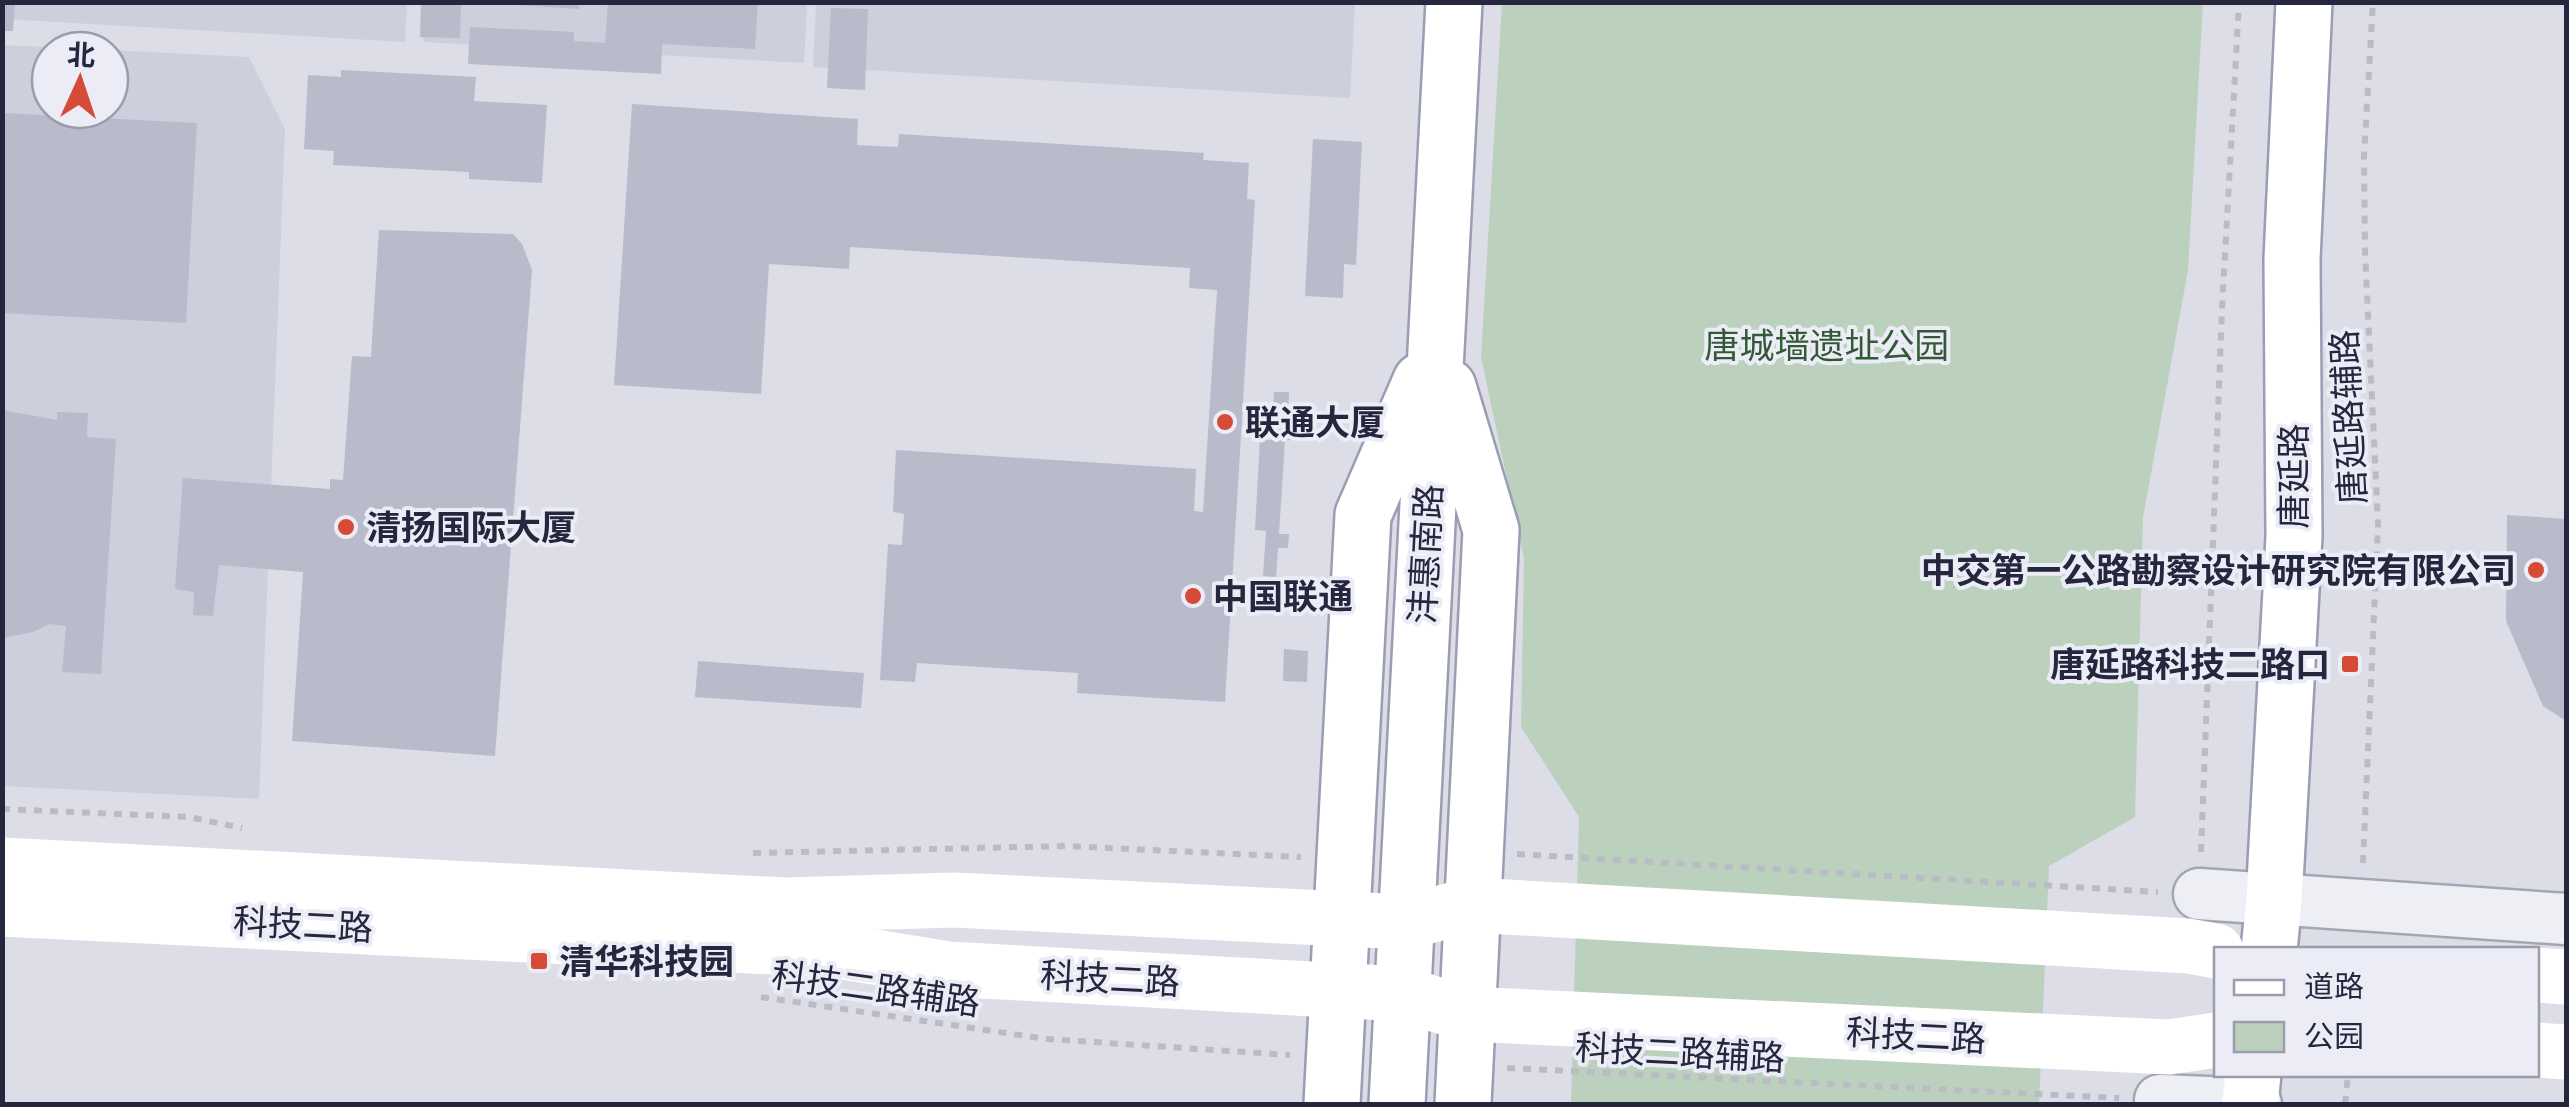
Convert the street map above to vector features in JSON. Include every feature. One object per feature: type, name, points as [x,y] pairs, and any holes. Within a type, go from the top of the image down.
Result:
[{"type":"main road","name":"沣惠南路","points":[[1397,1104],[1454,2]]},
{"type":"main road","name":"唐延路","points":[[2272,925],[2294,536],[2292,259],[2304,2]]},
{"type":"main road","points":[[1333,1081],[1363,516],[1436,346]]},
{"type":"main road","points":[[1436,346],[1490,530],[1465,1061]]},
{"type":"main road","name":"科技二路","points":[[2,865],[785,905],[954,900],[1406,922],[1473,878],[2214,951]]},
{"type":"main road","name":"科技二路","points":[[2,909],[831,950],[948,969],[1402,994],[1465,1061],[2169,1047],[2214,1040]]},
{"type":"main road","points":[[2539,975],[2566,976]]},
{"type":"main road","points":[[2539,1050],[2566,1052]]},
{"type":"main road","points":[[2252,1077],[2252,1104]]},
{"type":"street","points":[[2200,894],[2272,925],[2360,906],[2566,920]]},
{"type":"street","points":[[2160,1100],[2252,1104]]},
{"type":"path","points":[[1473,878],[2200,894],[2238,2]]},
{"type":"path","name":"唐延路辅路","points":[[2360,906],[2378,524],[2364,212],[2373,2]]},
{"type":"path","points":[[2,808],[189,817],[255,830]]},
{"type":"path","points":[[748,853],[1068,846],[1345,860]]},
{"type":"path","name":"科技二路辅路","points":[[745,994],[1333,1081]]},
{"type":"path","name":"科技二路辅路","points":[[1465,1061],[2160,1100]]},
{"type":"path","points":[[2346,1104],[2348,1077]]},
{"type":"shaded area","points":[[2,3],[407,3],[405,42],[3,19]]},
{"type":"shaded area","points":[[425,3],[807,3],[804,63],[423,42]]},
{"type":"shaded area","points":[[816,3],[1355,3],[1350,98],[813,67]]},
{"type":"shaded area","points":[[3,45],[30,46],[30,130],[130,130],[130,51],[249,57],[285,129],[259,799],[3,786]]},
{"type":"green space","name":"唐城墙遗址公园","points":[[1502,3],[2203,3],[2188,270],[2143,518],[2135,817],[2049,866],[2039,1104],[1571,1104],[1579,817],[1521,727],[1524,559],[1481,357]]},
{"type":"building","points":[[2,2],[15,2],[13,31],[2,31]]},
{"type":"building","points":[[421,2],[461,2],[460,38],[420,37]]},
{"type":"building","points":[[579,2],[579,9],[520,5]]},
{"type":"building","points":[[608,2],[758,2],[755,49],[662,44],[661,74],[468,64],[470,27],[574,32],[574,41],[605,43]]},
{"type":"building","points":[[831,8],[868,9],[865,90],[827,88]]},
{"type":"building","points":[[341,70],[476,77],[474,101],[547,105],[542,183],[469,179],[469,172],[333,165],[334,151],[304,149],[308,75],[341,77]]},
{"type":"building","name":"联通大厦","points":[[632,104],[858,119],[857,145],[898,147],[899,134],[1204,153],[1203,160],[1249,163],[1247,199],[1255,200],[1225,702],[1077,693],[1078,673],[917,663],[915,682],[880,680],[888,544],[902,545],[904,514],[893,512],[896,450],[1196,469],[1194,511],[1203,512],[1217,290],[1189,288],[1190,268],[850,247],[849,269],[769,264],[761,394],[614,385]]},
{"type":"building","points":[[2,113],[30,114],[30,130],[130,130],[130,120],[197,123],[186,323],[2,313]]},
{"type":"building","points":[[1313,139],[1362,142],[1356,265],[1344,264],[1343,298],[1305,296]]},
{"type":"building","name":"清扬国际大厦","points":[[379,230],[513,234],[522,244],[532,270],[495,756],[292,741],[303,572],[219,565],[213,616],[193,615],[194,592],[175,589],[183,478],[330,489],[330,479],[343,480],[352,356],[371,357]]},
{"type":"building","points":[[1274,392],[1289,392],[1288,423],[1298,423],[1297,440],[1285,440],[1279,534],[1289,534],[1288,548],[1278,548],[1276,577],[1263,576],[1266,531],[1255,530],[1260,439],[1271,440]]},
{"type":"building","points":[[2,410],[57,420],[57,412],[88,413],[87,437],[116,439],[101,674],[62,672],[66,626],[49,624],[33,632],[2,638]]},
{"type":"building","name":"中交第一公路勘察设计研究院有限公司","points":[[2507,515],[2566,519],[2566,721],[2543,706],[2506,621]]},
{"type":"building","points":[[1284,649],[1308,651],[1307,682],[1283,681]]},
{"type":"building","points":[[698,661],[864,673],[861,708],[695,697]]},
{"type":"place","name":"联通大厦","points":[[1225,422]]},
{"type":"place","name":"清扬国际大厦","points":[[346,527]]},
{"type":"place","name":"中交第一公路勘察设计研究院有限公司","points":[[2536,570]]},
{"type":"place","name":"中国联通","points":[[1193,596]]},
{"type":"place","name":"唐延路科技二路口","points":[[2350,664]]},
{"type":"place","name":"清华科技园","points":[[539,961]]}]
